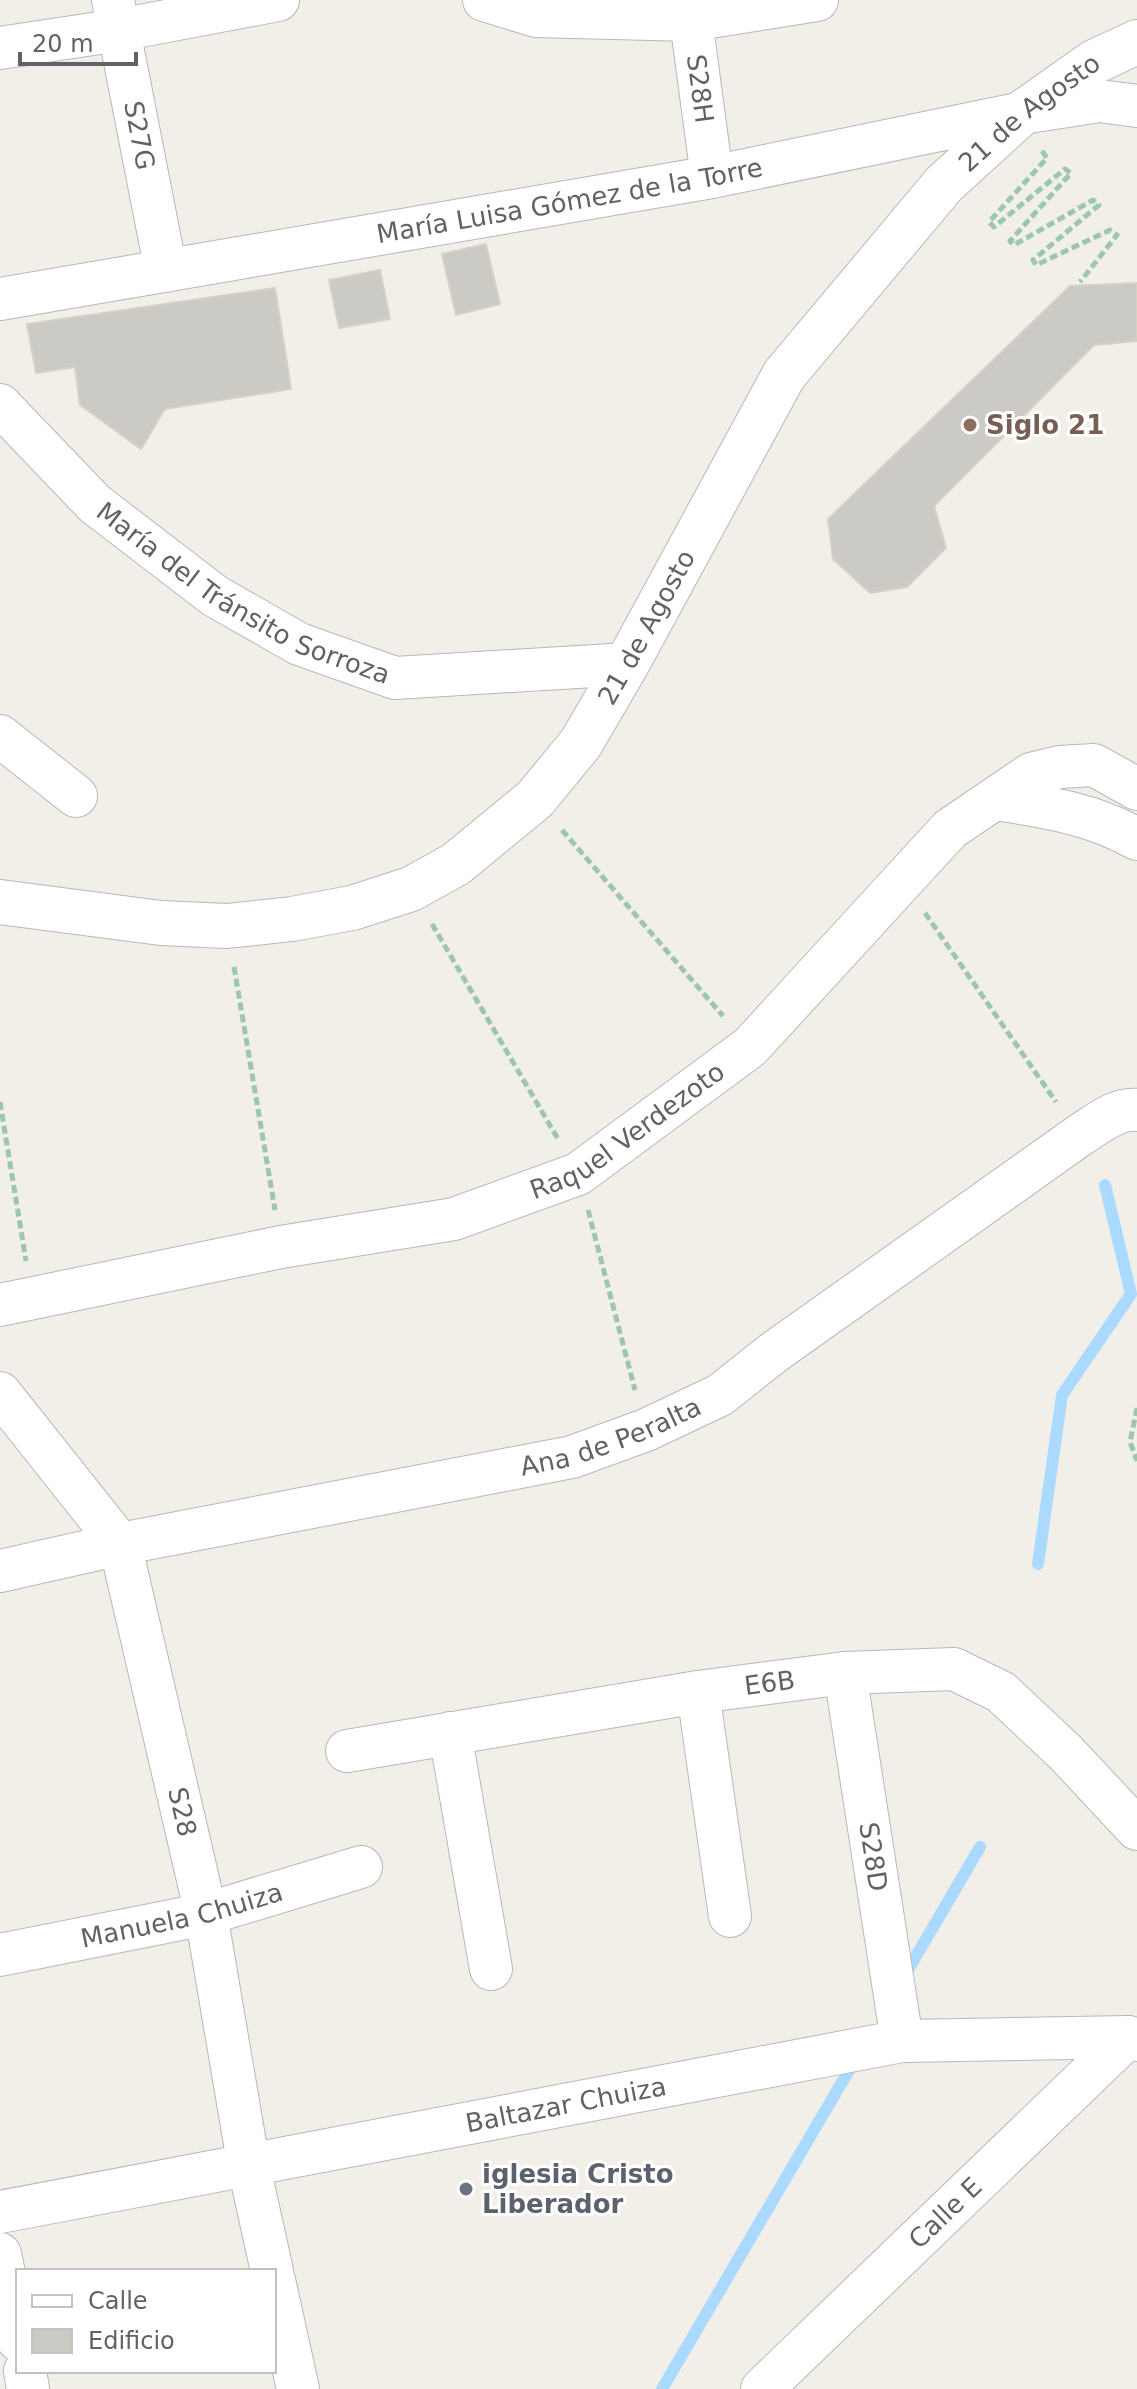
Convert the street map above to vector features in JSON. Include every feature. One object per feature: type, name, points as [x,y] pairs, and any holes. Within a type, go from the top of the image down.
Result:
[{"type":"street","points":[[0,48],[116,15],[278,0]]},
{"type":"street","points":[[484,0],[536,16],[694,10],[817,0]]},
{"type":"street","name":"S28H","points":[[694,10],[712,177]]},
{"type":"street","name":"S27G","points":[[116,15],[166,271]]},
{"type":"street","name":"21 de Agosto","points":[[0,902],[161,923],[227,926],[352,908],[411,889],[456,864],[535,799],[581,743],[784,375],[944,184],[1022,113],[1094,62],[1137,42]]},
{"type":"street","name":"María Luisa Gómez de la Torre","points":[[0,299],[712,177],[1022,113],[1099,101],[1137,106]]},
{"type":"street","name":"María del Tránsito Sorroza","points":[[0,405],[95,504],[215,596],[299,644],[395,678],[627,664]]},
{"type":"street","points":[[0,736],[76,796]]},
{"type":"street","name":"Raquel Verdezoto","points":[[16,1301],[281,1247],[454,1219],[578,1174],[750,1047],[950,829],[1031,774],[1060,767],[1094,765],[1137,789]]},
{"type":"street","points":[[997,799],[1067,811],[1109,823],[1137,839]]},
{"type":"street","name":"Ana de Peralta","points":[[0,1571],[120,1544],[572,1457],[646,1430],[720,1395],[773,1353],[1080,1135],[1116,1114],[1137,1110]]},
{"type":"street","name":"S28","points":[[0,1393],[120,1544],[206,1914],[249,2167],[272,2269]]},
{"type":"street","name":"E6B","points":[[347,1751],[698,1692],[845,1673],[954,1669],[1001,1692],[1066,1753],[1137,1829]]},
{"type":"street","name":"S28D","points":[[845,1673],[902,2041]]},
{"type":"street","points":[[698,1692],[730,1916]]},
{"type":"street","points":[[450,1733],[491,1969]]},
{"type":"street","name":"Manuela Chuiza","points":[[0,1955],[206,1914],[361,1867]]},
{"type":"street","name":"Baltazar Chuiza","points":[[0,2212],[902,2041],[1133,2039]]},
{"type":"street","name":"Calle E","points":[[762,2389],[1133,2039]]},
{"type":"street","points":[[0,2254],[16,2330]]},
{"type":"street","points":[[276,2289],[298,2389]]},
{"type":"path","points":[[1031,160],[1041,151],[1047,158],[989,222],[994,227],[1065,169],[1071,173],[1010,241],[1014,245],[1093,200],[1099,205],[1033,260],[1036,265],[1110,230],[1117,235],[1080,282]]},
{"type":"path","points":[[535,799],[750,1047]]},
{"type":"path","points":[[902,880],[1080,1135]]},
{"type":"path","points":[[227,926],[281,1247]]},
{"type":"path","points":[[0,1102],[16,1301]]},
{"type":"path","points":[[1137,1408],[1130,1442],[1137,1461]]},
{"type":"building","points":[[486,244],[500,304],[456,315],[442,254]]},
{"type":"building","points":[[380,270],[390,319],[339,328],[329,280]]},
{"type":"building","name":"Siglo 21","points":[[1137,283],[1137,341],[1094,345],[934,506],[946,548],[907,587],[870,593],[833,559],[828,519],[1070,286]]},
{"type":"building","points":[[275,288],[291,389],[165,409],[141,449],[80,405],[75,367],[36,373],[27,324]]},
{"type":"waterway","points":[[1038,1564],[1062,1395],[1131,1294],[1105,1185]]},
{"type":"waterway","points":[[905,1975],[980,1847]]},
{"type":"waterway","points":[[662,2389],[855,2060]]},
{"type":"place","name":"Siglo 21","points":[[970,425]]},
{"type":"place","name":"iglesia Cristo Liberador","points":[[466,2189]]}]
